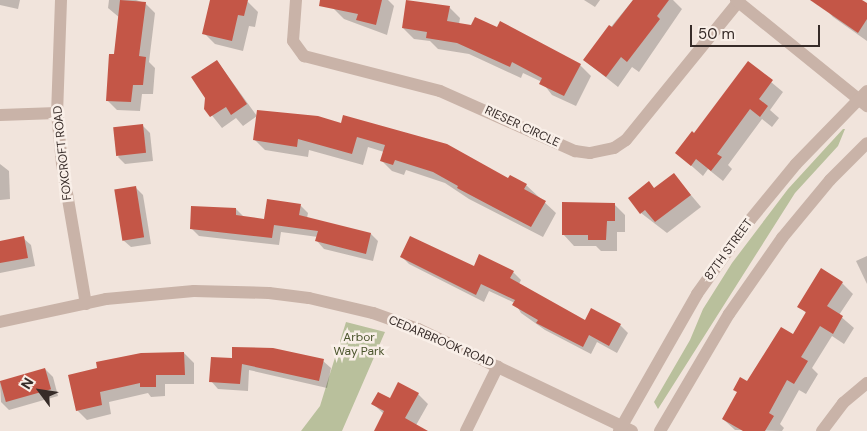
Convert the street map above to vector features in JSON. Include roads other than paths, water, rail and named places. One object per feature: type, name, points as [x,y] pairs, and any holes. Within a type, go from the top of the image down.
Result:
[{"type":"street","name":"FOXCROFT ROAD","points":[[61,0],[57,113],[63,173],[86,304]]},
{"type":"street","name":"RIESER CIRCLE","points":[[296,0],[293,41],[304,56],[440,91],[575,151],[590,153],[614,148],[626,140],[737,1]]},
{"type":"street","points":[[737,1],[864,98]]},
{"type":"street","name":"87TH STREET","points":[[624,429],[698,294],[750,220],[796,164],[864,98]]},
{"type":"street","points":[[0,115],[57,113]]},
{"type":"street","points":[[660,431],[729,314],[782,238],[830,180],[867,143]]},
{"type":"street","name":"CEDARBROOK ROAD","points":[[0,322],[86,304],[194,291],[269,293],[309,298],[373,313],[418,329],[498,366],[624,429]]},
{"type":"street","points":[[466,431],[498,366]]},
{"type":"street","points":[[822,431],[843,403],[867,383]]},
{"type":"park label","name":"Arbor Way Park","points":[[359,345]]}]
